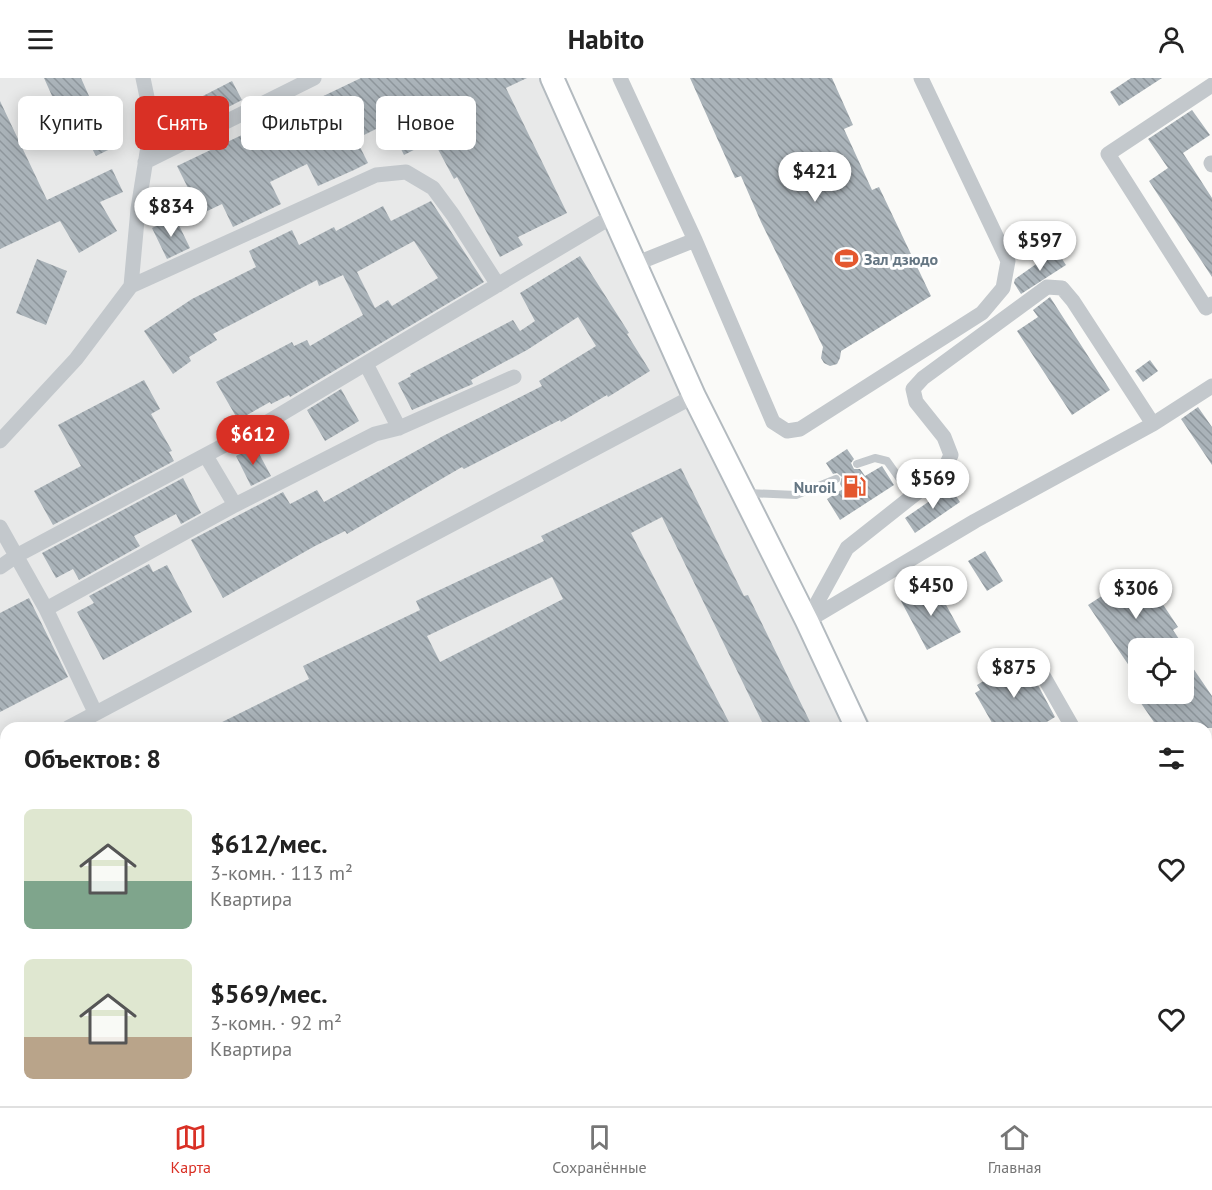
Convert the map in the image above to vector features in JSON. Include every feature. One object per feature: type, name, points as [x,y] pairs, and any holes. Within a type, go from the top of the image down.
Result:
[{"type":"main road","points":[[552,78],[694,396],[807,621],[854,722]]},
{"type":"street","points":[[131,286],[138,209],[152,121],[142,78]]},
{"type":"street","points":[[145,162],[314,78]]},
{"type":"street","points":[[620,78],[695,240],[773,422],[787,430],[800,429],[982,313],[1003,288],[1008,261],[921,78]]},
{"type":"street","points":[[1212,85],[1108,154],[1206,308],[1212,304]]},
{"type":"street","points":[[0,441],[76,359],[131,286],[376,175],[406,172],[433,188],[498,285]]},
{"type":"street","points":[[0,567],[16,556],[266,423],[614,216]]},
{"type":"street","points":[[635,264],[695,240]]},
{"type":"street","points":[[807,621],[847,548],[944,472],[951,454],[944,437],[915,402],[913,389],[923,378],[1047,287],[1062,288],[1073,301],[1153,424]]},
{"type":"street","points":[[366,364],[399,428]]},
{"type":"street","points":[[46,609],[235,506],[375,434],[399,428],[514,377]]},
{"type":"street","points":[[807,621],[975,521],[1153,424],[1212,386]]},
{"type":"street","points":[[78,722],[694,396]]},
{"type":"street","points":[[206,456],[235,506]]},
{"type":"street","points":[[0,527],[46,609],[95,712]]},
{"type":"street","points":[[1041,672],[1070,722]]},
{"type":"lane","points":[[857,464],[875,458],[887,462],[912,496]]},
{"type":"lane","points":[[743,493],[796,495],[836,479]]},
{"type":"shaded area","points":[[0,78],[552,78],[636,272],[869,722],[0,722]]},
{"type":"building","points":[[44,78],[81,78],[89,96],[52,96]]},
{"type":"building","points":[[361,78],[527,78],[506,88],[567,213],[518,237],[523,245],[500,257],[457,177],[454,179],[438,150],[476,150],[476,96],[376,96],[376,129],[364,135],[364,96],[323,96]]},
{"type":"building","points":[[690,78],[832,78],[853,125],[844,129],[872,190],[879,187],[931,296],[841,351],[837,364],[830,366],[824,363],[821,358],[823,347],[761,222],[741,176],[735,178]]},
{"type":"building","points":[[1131,78],[1162,78],[1119,106],[1110,92]]},
{"type":"building","points":[[232,81],[241,101],[229,107],[229,96],[203,96]]},
{"type":"building","points":[[0,101],[18,139],[18,150],[23,150],[47,200],[112,169],[123,192],[100,202],[117,231],[79,253],[60,221],[0,249]]},
{"type":"building","points":[[1192,110],[1210,135],[1183,153],[1212,198],[1212,277],[1149,181],[1168,168],[1148,139]]},
{"type":"building","points":[[241,135],[241,150],[362,150],[368,163],[318,186],[307,164],[270,182],[281,204],[233,227],[222,204],[201,214],[177,166],[210,150],[229,150],[229,141]]},
{"type":"building","points":[[93,150],[108,150],[96,156]]},
{"type":"building","points":[[402,150],[414,150],[404,155]]},
{"type":"building","points":[[431,201],[484,282],[290,397],[289,395],[271,404],[270,402],[238,420],[216,382],[292,342],[294,346],[307,340],[310,346],[363,315],[343,275],[319,286],[317,280],[213,334],[217,340],[189,357],[191,361],[173,374],[144,331],[192,299],[256,267],[249,251],[292,230],[299,245],[334,227],[336,231],[383,206],[391,221]],"holes":[[[414,241],[438,278],[392,306],[388,300],[375,308],[357,272]]]},
{"type":"building","points":[[175,217],[190,248],[167,259],[152,228]]},
{"type":"building","points":[[1056,250],[1066,265],[1021,294],[1014,283],[1015,279]]},
{"type":"building","points":[[580,256],[629,333],[627,334],[650,371],[561,422],[560,420],[464,469],[462,467],[347,534],[345,531],[315,546],[223,598],[191,540],[283,492],[290,504],[317,490],[324,502],[443,436],[542,386],[539,381],[596,346],[578,317],[527,350],[471,380],[473,384],[412,410],[398,383],[411,376],[410,374],[513,320],[520,331],[535,321],[520,293]]},
{"type":"building","points":[[37,259],[67,271],[46,325],[16,313]]},
{"type":"building","points":[[1050,297],[1110,390],[1072,415],[1017,331],[1038,317],[1033,310]]},
{"type":"building","points":[[1150,360],[1158,371],[1143,382],[1135,371]]},
{"type":"building","points":[[144,380],[160,409],[151,414],[172,451],[169,452],[174,461],[53,525],[34,491],[81,466],[58,425]]},
{"type":"building","points":[[341,389],[359,421],[325,441],[307,410]]},
{"type":"building","points":[[1198,407],[1212,427],[1212,465],[1181,419]]},
{"type":"building","points":[[255,446],[271,476],[251,486],[236,456]]},
{"type":"building","points":[[847,449],[854,459],[851,463],[854,469],[860,469],[865,476],[882,466],[894,485],[840,520],[827,499],[843,489],[840,484],[842,477],[837,473],[833,474],[826,463]]},
{"type":"building","points":[[681,468],[744,596],[748,595],[810,722],[762,722],[662,517],[631,533],[729,722],[222,722],[309,679],[303,666],[420,610],[416,601],[544,541],[541,536]],"holes":[[[552,577],[563,599],[440,662],[427,636]]]},
{"type":"building","points":[[183,478],[201,513],[181,524],[176,514],[134,536],[140,546],[79,580],[73,569],[56,578],[42,553]]},
{"type":"building","points":[[950,487],[960,502],[915,533],[905,518]]},
{"type":"building","points":[[985,551],[1003,581],[987,591],[968,561]]},
{"type":"building","points":[[149,564],[153,572],[167,565],[192,612],[103,660],[77,612],[94,603],[89,596]]},
{"type":"building","points":[[1134,575],[1142,586],[1148,582],[1178,627],[1173,630],[1178,638],[1128,638],[1128,664],[1088,605]]},
{"type":"building","points":[[934,583],[961,632],[927,650],[901,601]]},
{"type":"building","points":[[29,598],[68,677],[0,712],[0,613]]},
{"type":"building","points":[[1023,657],[1055,717],[1047,722],[992,722],[975,693],[980,690],[977,685]]},
{"type":"building","points":[[1194,670],[1212,696],[1212,722],[1154,722],[1142,704],[1194,704]]},
{"type":"place","name":"Зал дзюдо","points":[[846,259]]},
{"type":"place","name":"Nuroil","points":[[854,487]]}]
